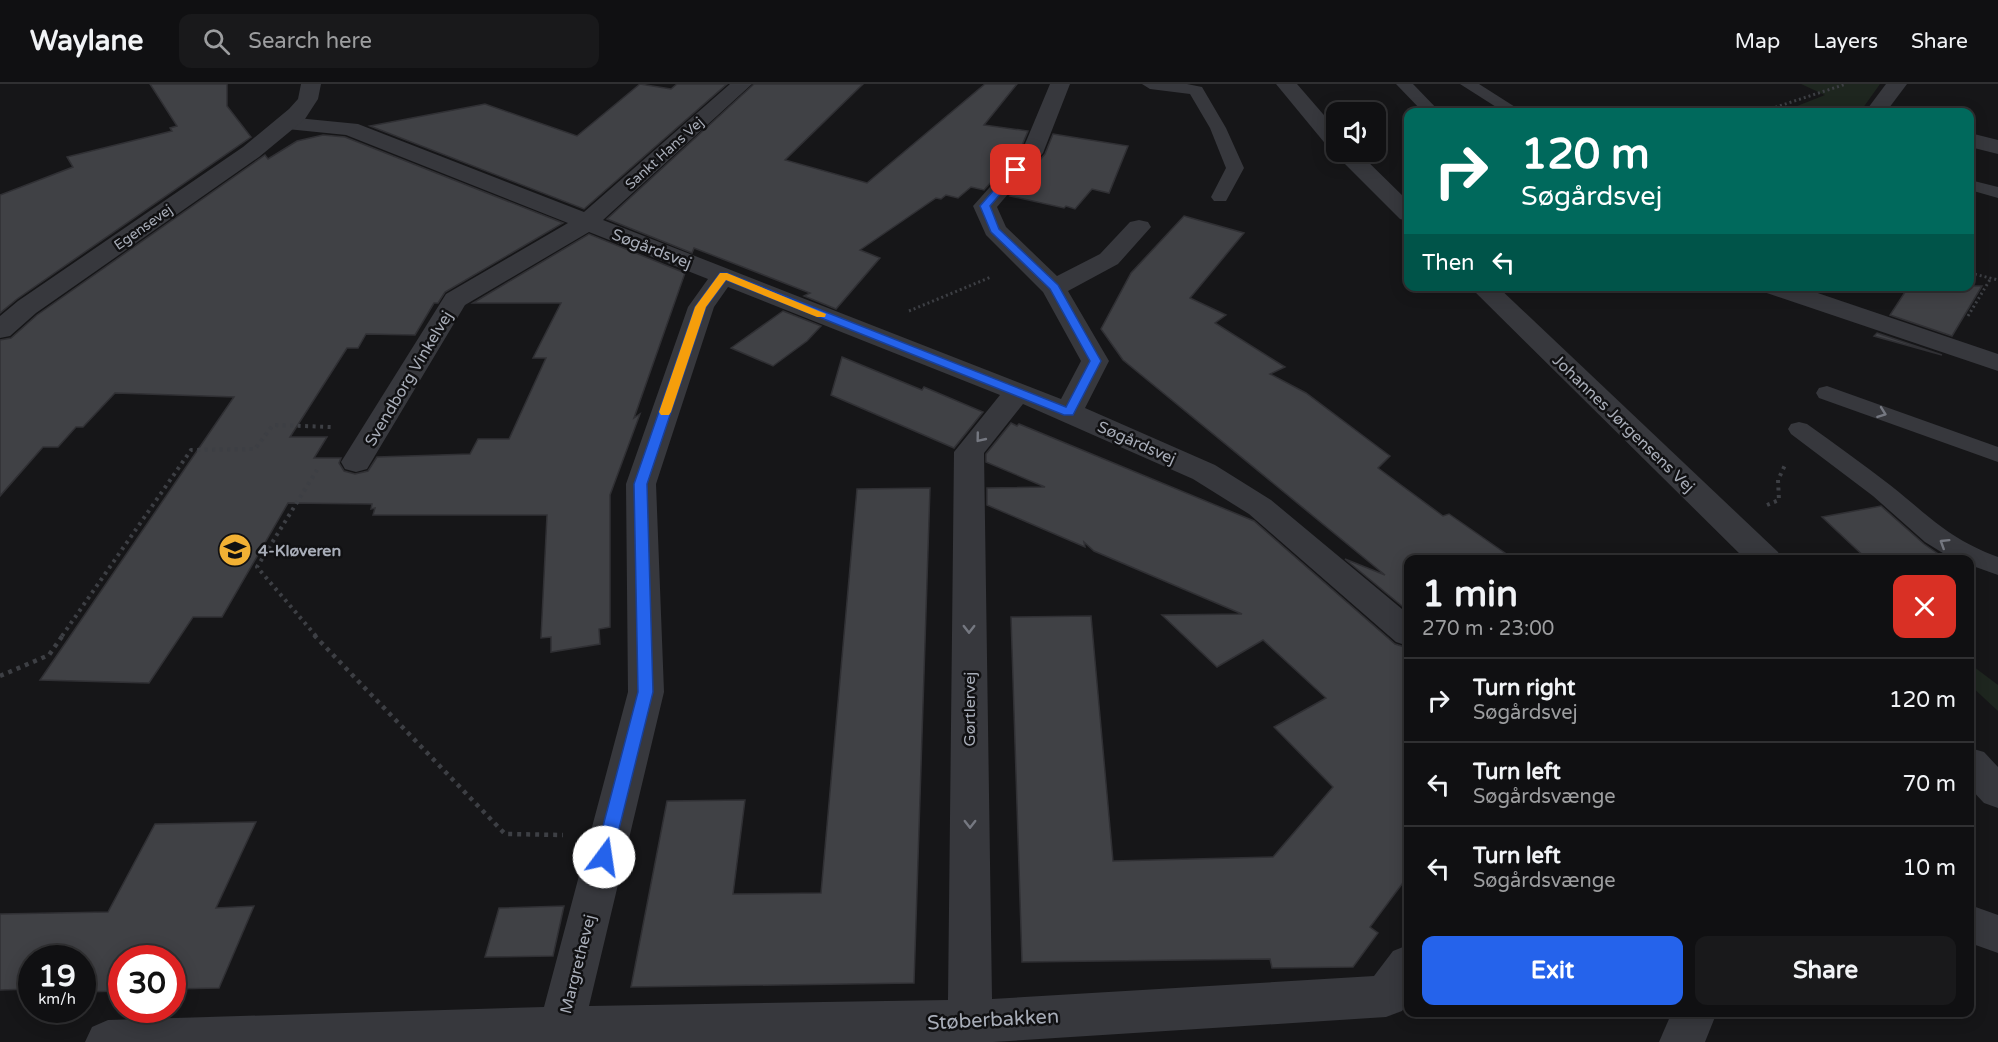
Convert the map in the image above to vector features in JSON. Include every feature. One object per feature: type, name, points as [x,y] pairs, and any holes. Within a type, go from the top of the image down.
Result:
[{"type":"street","name":"Egensevej","points":[[0,330],[27,307],[251,152],[287,123],[308,99],[311,84]]},
{"type":"street","name":"Sankt Hans Vej","points":[[586,223],[742,84]]},
{"type":"street","points":[[1060,84],[1032,153],[985,206],[994,230],[1054,288],[1095,361],[1069,412]]},
{"type":"street","points":[[1286,84],[1326,130]]},
{"type":"street","points":[[1878,108],[1898,84]]},
{"type":"street","name":"Søgårdsvej","points":[[287,123],[350,129],[1069,412],[1204,472],[1260,507],[1404,630]]},
{"type":"street","points":[[1974,141],[1998,147]]},
{"type":"street","points":[[1356,162],[1404,210]]},
{"type":"street","name":"Svendborg Vinkelvej","points":[[367,445],[455,300],[586,223]]},
{"type":"street","points":[[1054,288],[1109,259],[1139,227]]},
{"type":"street","name":"Margrethevej","points":[[561,1028],[646,692],[640,484],[701,307],[723,276]]},
{"type":"street","name":"Johannes Jørgensens Vej","points":[[1487,291],[1761,555]]},
{"type":"street","points":[[1785,291],[1998,363]]},
{"type":"street","name":"Gørtlervej","points":[[970,1032],[969,452],[1017,392]]},
{"type":"street","points":[[1974,768],[1998,792]]},
{"type":"street","points":[[1974,925],[1998,934]]},
{"type":"street","name":"Støberbakken","points":[[108,1042],[561,1028],[970,1032],[1386,996],[1404,971]]},
{"type":"street","points":[[1682,1042],[1693,1017]]},
{"type":"lane","points":[[1150,84],[1196,90],[1218,128],[1235,168],[1220,197]]},
{"type":"lane","points":[[1404,84],[1428,108]]},
{"type":"lane","points":[[1468,84],[1508,108]]},
{"type":"lane","points":[[1974,186],[1998,193]]},
{"type":"lane","points":[[1827,393],[1988,451],[1998,470]]},
{"type":"lane","points":[[1799,429],[1881,490],[1934,536],[1967,555]]},
{"type":"lane","points":[[1974,558],[1998,566]]},
{"type":"path","points":[[1773,108],[1846,84]]},
{"type":"path","points":[[862,331],[1027,262]]},
{"type":"path","points":[[1974,274],[1998,280]]},
{"type":"path","points":[[1959,350],[1973,327],[1965,321],[1991,278]]},
{"type":"path","points":[[0,676],[49,655],[191,450],[255,449],[273,425],[367,445]]},
{"type":"path","points":[[367,445],[317,470],[258,567],[317,638],[505,834],[609,836]]},
{"type":"path","points":[[1778,480],[1789,455]]},
{"type":"shaded area","points":[[1801,84],[1880,84],[1863,108],[1792,108],[1825,95]]},
{"type":"shaded area","points":[[1974,667],[1998,685],[1998,711],[1974,689]]},
{"type":"building","points":[[150,84],[227,84],[227,106],[251,137],[0,313],[0,195],[73,167],[67,157],[172,131],[170,128],[177,126]]},
{"type":"building","points":[[640,84],[671,89],[677,84],[727,84],[584,209],[370,126],[485,104],[577,136]]},
{"type":"building","points":[[754,84],[863,84],[785,160],[867,183],[985,84],[1017,84],[984,125],[1028,131],[1020,150],[984,190],[971,187],[958,198],[946,195],[941,199],[936,198],[860,250],[880,258],[836,309],[804,296],[810,293],[694,248],[692,253],[607,219]]},
{"type":"building","points":[[1053,134],[1128,146],[1109,193],[1092,189],[1075,209],[1010,196],[1045,154]]},
{"type":"building","points":[[323,135],[345,137],[563,223],[445,292],[438,303],[434,303],[415,335],[366,334],[358,348],[347,348],[290,437],[327,437],[314,458],[341,458],[339,463],[344,471],[355,474],[368,471],[377,457],[470,454],[478,439],[509,439],[546,358],[533,358],[561,303],[473,303],[589,234],[685,273],[634,418],[640,414],[610,495],[610,627],[599,629],[600,644],[551,652],[551,637],[541,638],[547,515],[373,515],[375,508],[371,509],[372,504],[288,503],[222,617],[193,617],[149,683],[40,680],[234,397],[115,393],[83,427],[76,427],[58,447],[43,447],[0,496],[0,340],[11,338],[37,315],[265,155],[268,159],[297,141]]},
{"type":"building","points":[[1184,216],[1244,233],[1190,298],[1226,315],[1215,323],[1285,367],[1270,374],[1306,393],[1390,456],[1378,468],[1443,516],[1449,514],[1508,555],[1404,555],[1404,608],[1345,559],[1385,575],[1123,360],[1101,329],[1131,273]]},
{"type":"building","points":[[1974,286],[1982,286],[1952,336],[1890,315],[1906,291],[1974,291]]},
{"type":"building","points":[[783,311],[821,326],[807,341],[773,366],[731,348]]},
{"type":"building","points":[[1877,333],[1942,355],[1874,336]]},
{"type":"building","points":[[842,357],[922,390],[924,387],[983,412],[954,448],[831,395]]},
{"type":"building","points":[[1011,423],[1017,426],[1019,424],[1254,521],[1395,644],[1404,647],[1404,881],[1370,927],[1378,933],[1353,967],[1272,968],[1270,959],[1022,962],[1011,617],[1091,616],[1113,861],[1273,857],[1333,787],[1274,727],[1326,698],[1263,640],[1217,667],[1162,615],[1242,614],[1094,551],[1084,542],[1085,547],[987,505],[987,488],[1045,487],[986,462],[986,454]]},
{"type":"building","points":[[930,488],[914,983],[631,987],[667,801],[745,800],[733,894],[821,893],[857,489]]},
{"type":"building","points":[[1881,506],[1940,555],[1863,555],[1822,517]]},
{"type":"building","points":[[256,822],[216,908],[254,906],[219,988],[186,989],[186,945],[108,945],[108,991],[96,992],[96,945],[18,945],[18,989],[0,990],[0,914],[108,912],[155,824]]},
{"type":"building","points":[[564,906],[553,956],[485,957],[499,908]]},
{"type":"slow traffic","points":[[665,412],[701,307],[723,276],[821,314]]},
{"type":"place","name":"4-Kløveren","points":[[235,550]]},
{"type":"route","points":[[604,857],[646,692],[640,484],[701,307],[723,276],[1069,412],[1095,361],[1054,288],[994,230],[985,206],[1016,170]]}]
